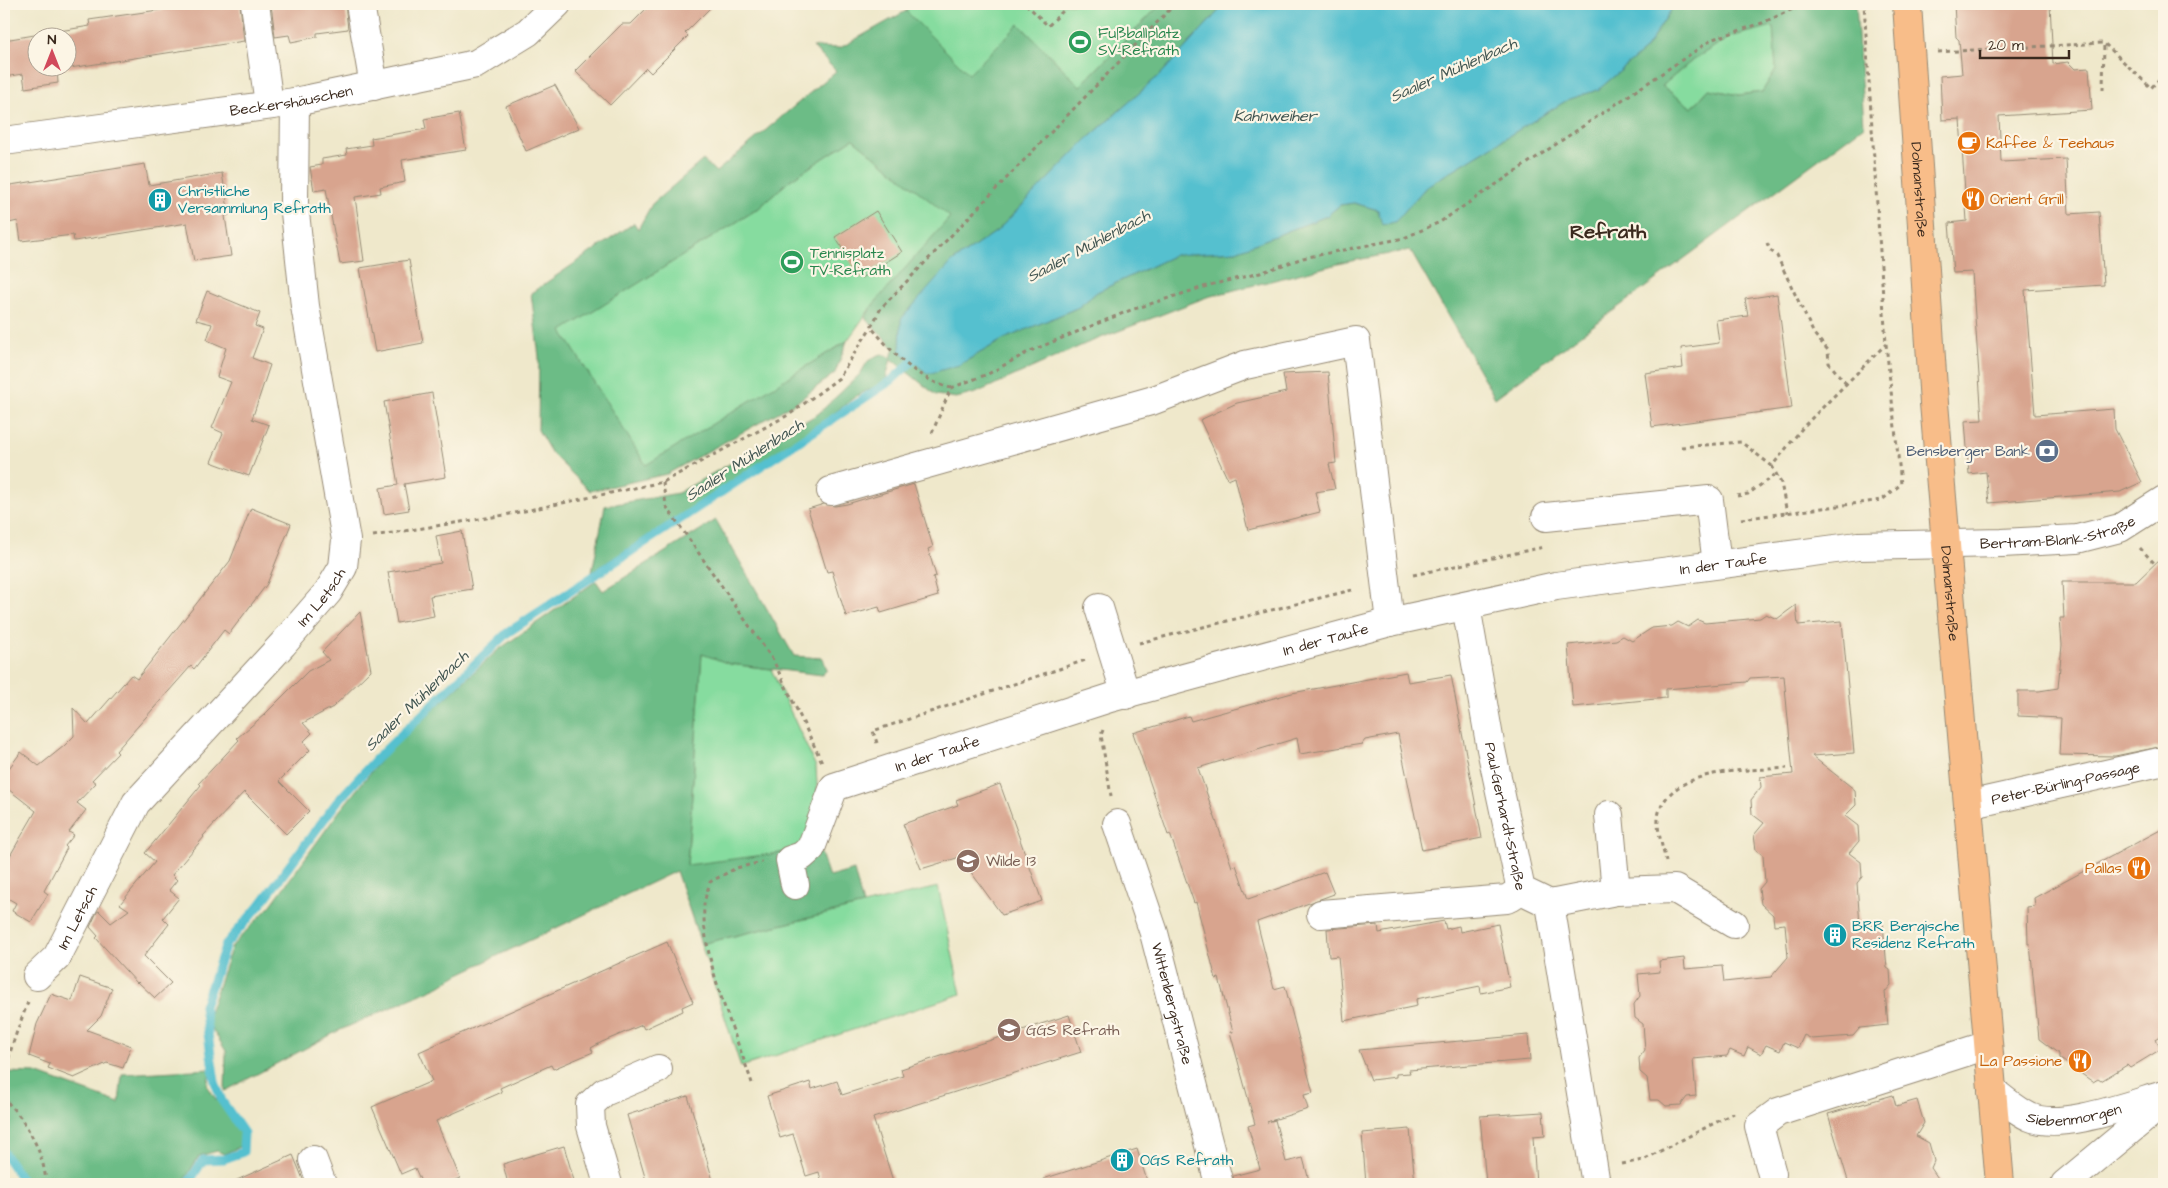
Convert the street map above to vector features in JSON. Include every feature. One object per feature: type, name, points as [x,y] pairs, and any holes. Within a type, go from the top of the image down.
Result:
[{"type":"main road","name":"Dolmanstraße","points":[[1907,4],[1946,543],[2000,1184]]},
{"type":"street","name":"Im Letsch","points":[[37,976],[57,957],[136,803],[284,644],[328,592],[343,567],[346,540],[304,306],[282,103],[255,4]]},
{"type":"street","points":[[360,4],[374,86]]},
{"type":"street","name":"Beckershäuschen","points":[[4,140],[282,103],[476,64],[528,32],[556,4]]},
{"type":"street","points":[[831,491],[1154,400],[1245,366],[1356,341],[1390,622]]},
{"type":"street","name":"Bertram-Blank-Straße","points":[[1946,543],[2002,543],[2077,539],[2120,528],[2164,500]]},
{"type":"street","points":[[1546,517],[1711,511],[1717,564]]},
{"type":"street","name":"In der Taufe","points":[[834,787],[1118,696],[1390,622],[1556,586],[1858,546],[1946,543]]},
{"type":"street","name":"Paul-Gerhardt-Straße","points":[[1466,606],[1491,749],[1521,890],[1550,904]]},
{"type":"street","points":[[1099,608],[1112,651],[1118,696]]},
{"type":"street","name":"Peter-Bürling-Passage","points":[[1968,805],[2164,761]]},
{"type":"street","points":[[793,873],[812,848],[834,787]]},
{"type":"street","points":[[1609,815],[1616,891]]},
{"type":"street","name":"Wittenbergstraße","points":[[1117,824],[1154,933],[1219,1184]]},
{"type":"street","points":[[1596,1184],[1550,904],[1616,891],[1675,889],[1734,924]]},
{"type":"street","points":[[1321,914],[1507,899],[1521,890]]},
{"type":"street","points":[[1772,1174],[1759,1126],[1778,1112],[1988,1045]]},
{"type":"street","points":[[608,1184],[591,1126],[590,1105],[604,1092],[658,1070]]},
{"type":"street","name":"Siebenmorgen","points":[[1992,1091],[2029,1117],[2042,1121],[2072,1120],[2164,1095]]},
{"type":"street","name":"Siebenmorgen","points":[[2066,1184],[2164,1102]]},
{"type":"path","points":[[1026,4],[1048,26],[1070,4]]},
{"type":"path","points":[[346,540],[505,515],[663,482],[790,414],[839,378],[881,308],[1175,4]]},
{"type":"path","points":[[871,327],[894,354],[919,375],[934,384],[951,388],[988,374],[1030,351],[1131,310],[1260,273],[1303,258],[1404,238],[1440,222],[1713,39],[1762,22],[1804,4]]},
{"type":"path","points":[[1711,511],[1787,513],[1882,500],[1901,484],[1886,344],[1864,4]]},
{"type":"path","points":[[1910,54],[2104,43],[2151,88],[2164,74]]},
{"type":"path","points":[[2103,90],[2104,43]]},
{"type":"path","points":[[1767,243],[1770,250],[1777,256],[1814,334],[1828,350],[1829,362],[1846,384]]},
{"type":"path","points":[[1772,466],[1804,426],[1886,344]]},
{"type":"path","points":[[918,466],[951,388]]},
{"type":"path","points":[[1681,447],[1741,442],[1772,466],[1781,483],[1787,513]]},
{"type":"path","points":[[1711,511],[1748,494],[1776,474]]},
{"type":"path","points":[[663,482],[666,506],[686,532],[773,660],[834,787]]},
{"type":"path","points":[[885,770],[873,731],[1112,651],[1180,632],[1385,582],[1554,545]]},
{"type":"path","points":[[1117,824],[1102,735],[1118,696]]},
{"type":"path","points":[[1670,889],[1659,828],[1659,812],[1675,788],[1707,776],[1788,768]]},
{"type":"path","points":[[752,1083],[715,972],[706,933],[704,903],[710,882],[736,868],[756,862],[793,873]]},
{"type":"path","points":[[37,976],[4,1065],[5,1099],[20,1116],[33,1139],[46,1174],[46,1184]]},
{"type":"green space","name":"Fußballplatz SV-Refrath","points":[[912,4],[1161,4],[1080,86],[1019,25],[969,75],[906,11]]},
{"type":"green space","points":[[1161,4],[1225,4],[1162,73],[1086,140],[997,231],[952,262],[959,365],[1004,339],[1079,307],[1097,292],[1175,255],[1236,251],[1327,216],[1340,205],[1354,203],[1378,210],[1395,222],[1427,186],[1569,99],[1598,90],[1645,50],[1675,4],[1856,4],[1864,126],[1495,398],[1410,250],[1346,262],[1207,297],[1085,344],[976,393],[956,398],[936,395],[891,359],[885,382],[856,396],[814,429],[592,572],[605,506],[678,493],[818,414],[860,374],[868,361],[882,354],[891,358],[894,348],[865,318],[872,306],[950,217],[853,139],[790,180],[759,208],[562,331],[646,465],[847,341],[835,373],[797,402],[667,474],[590,491],[552,454],[538,430],[539,357],[531,293],[634,223],[638,229],[652,204],[703,160],[716,172],[836,71],[813,47],[840,48],[906,11],[969,74],[1019,24],[1080,86]],"holes":[[[1773,26],[1776,69],[1762,92],[1739,95],[1709,89],[1692,108],[1662,86],[1694,59],[1730,37]]]},
{"type":"green space","points":[[1773,25],[1776,69],[1762,92],[1739,95],[1709,89],[1692,108],[1662,86],[1694,59],[1730,37]]},
{"type":"green space","name":"Tennisplatz TV-Refrath","points":[[853,139],[951,217],[872,306],[847,341],[646,466],[561,331],[759,208],[790,180]]},
{"type":"green space","points":[[716,520],[794,656],[823,658],[827,670],[822,675],[730,664],[702,654],[687,865],[788,852],[821,853],[829,877],[854,870],[863,905],[701,944],[676,871],[459,974],[439,986],[338,1031],[225,1091],[226,1051],[209,1024],[208,1016],[232,946],[271,905],[341,809],[380,761],[498,650],[596,581],[603,591]]},
{"type":"green space","points":[[702,653],[730,664],[771,669],[816,767],[818,802],[806,843],[788,852],[687,866]]},
{"type":"green space","points":[[938,887],[961,994],[741,1067],[701,944]]},
{"type":"green space","points":[[211,1069],[207,1085],[215,1098],[245,1133],[239,1147],[224,1154],[217,1151],[199,1156],[182,1184],[133,1184],[122,1179],[75,1184],[30,1184],[4,1148],[4,1072],[36,1073],[119,1103],[122,1074]]},
{"type":"water","name":"Kahnweiher","points":[[1225,4],[1675,4],[1645,50],[1598,90],[1569,99],[1427,186],[1395,222],[1382,225],[1378,210],[1354,203],[1340,205],[1327,216],[1236,251],[1175,255],[1097,292],[1079,307],[1004,339],[959,365],[928,374],[900,351],[901,319],[952,262],[997,231],[1086,140],[1162,73]]},
{"type":"building","points":[[200,4],[240,4],[244,41],[78,67],[78,28],[90,26],[89,20]]},
{"type":"building","points":[[271,4],[345,4],[348,29],[317,33],[317,37],[291,42],[289,35],[275,37]]},
{"type":"building","points":[[651,4],[714,4],[685,33],[688,36],[651,73],[646,68],[610,105],[575,71],[622,24],[631,24]]},
{"type":"building","points":[[1954,4],[2050,4],[2053,64],[2068,62],[2075,69],[2089,68],[2092,110],[1999,116],[2001,162],[2066,159],[2069,214],[2099,212],[2104,285],[2025,290],[2035,415],[2114,409],[2115,429],[2142,482],[2120,492],[1989,503],[1986,472],[1969,474],[1965,421],[1982,420],[1972,272],[1953,273],[1949,223],[1967,221],[1960,119],[1942,120],[1940,76],[1962,74],[1959,40],[1956,37]]},
{"type":"building","points":[[28,36],[28,78],[58,78],[58,83],[25,88],[23,74],[4,77],[4,40]]},
{"type":"building","points":[[555,85],[579,128],[526,151],[506,106]]},
{"type":"building","points":[[459,113],[466,150],[402,160],[405,182],[380,187],[381,193],[355,197],[364,261],[340,264],[326,189],[314,191],[310,167],[322,165],[322,159],[347,155],[346,149],[372,145],[371,138],[426,129],[424,119]]},
{"type":"building","name":"Christliche Versammlung Refrath","points":[[145,164],[149,185],[222,173],[229,215],[225,216],[231,256],[194,261],[187,223],[74,241],[73,235],[21,241],[18,221],[4,224],[4,186]]},
{"type":"building","points":[[876,211],[902,252],[861,278],[835,237]]},
{"type":"building","points":[[409,260],[423,343],[375,352],[360,268]]},
{"type":"building","points":[[207,291],[260,313],[255,326],[263,329],[252,358],[270,365],[252,419],[269,425],[249,476],[211,462],[223,433],[212,428],[231,382],[217,377],[226,348],[207,340],[212,324],[196,320]]},
{"type":"building","points":[[1777,294],[1792,408],[1652,427],[1645,373],[1683,368],[1681,348],[1719,343],[1716,320],[1748,316],[1745,299]]},
{"type":"building","points":[[1328,372],[1336,463],[1329,464],[1335,489],[1315,492],[1320,512],[1248,530],[1235,477],[1228,480],[1200,420],[1237,403],[1286,392],[1283,374]]},
{"type":"building","points":[[432,393],[446,477],[404,484],[409,510],[384,514],[380,488],[398,485],[384,402]]},
{"type":"building","points":[[914,484],[933,547],[928,549],[936,576],[933,577],[938,596],[881,613],[879,607],[846,616],[832,571],[827,572],[808,509],[824,504],[835,506],[847,504]]},
{"type":"building","points":[[251,508],[291,524],[267,584],[229,634],[224,630],[194,669],[191,666],[116,751],[118,753],[92,780],[96,783],[77,803],[86,810],[69,832],[74,835],[65,846],[67,848],[44,891],[48,894],[31,922],[12,911],[16,903],[4,896],[4,866],[36,811],[4,786],[4,775],[21,752],[39,766],[64,746],[74,736],[73,708],[88,724],[131,675],[137,679],[230,561]]},
{"type":"building","points":[[462,531],[472,589],[430,596],[434,616],[397,623],[388,572],[441,563],[436,536]]},
{"type":"building","points":[[2164,555],[2164,746],[2115,756],[2059,755],[2061,718],[2018,716],[2018,691],[2039,691],[2058,688],[2062,645],[2060,618],[2064,618],[2062,582],[2136,582]]},
{"type":"building","name":"BRR Bergische Residenz Refrath","points":[[1796,605],[1798,625],[1842,621],[1854,753],[1812,756],[1855,790],[1856,805],[1845,816],[1858,826],[1859,841],[1849,853],[1861,862],[1862,877],[1857,883],[1860,926],[1883,924],[1887,968],[1890,970],[1891,985],[1885,992],[1888,1025],[1860,1028],[1853,1036],[1812,1039],[1804,1035],[1798,1048],[1784,1042],[1780,1051],[1766,1045],[1761,1054],[1748,1047],[1744,1056],[1730,1050],[1727,1056],[1693,1059],[1696,1096],[1687,1097],[1681,1105],[1666,1106],[1659,1100],[1650,1100],[1647,1078],[1640,1072],[1639,1058],[1645,1050],[1643,1024],[1635,1018],[1634,1004],[1640,996],[1638,974],[1660,972],[1659,961],[1684,958],[1685,969],[1722,966],[1724,982],[1771,977],[1788,957],[1785,924],[1774,925],[1773,915],[1761,904],[1759,889],[1765,882],[1763,855],[1756,850],[1754,835],[1764,823],[1752,814],[1751,800],[1761,787],[1760,777],[1793,774],[1784,676],[1750,678],[1747,682],[1666,689],[1666,698],[1573,707],[1568,645],[1616,640],[1623,636],[1632,641],[1652,628],[1672,626],[1678,622],[1688,627],[1698,620],[1705,623],[1760,618],[1766,614],[1777,619]]},
{"type":"building","points":[[360,612],[371,670],[333,707],[303,723],[312,733],[303,742],[310,750],[279,781],[309,811],[286,834],[244,792],[203,836],[172,875],[177,880],[169,890],[179,898],[163,918],[169,924],[144,956],[171,983],[155,998],[137,983],[96,938],[98,936],[90,927],[97,912],[99,911],[111,923],[129,910],[120,904],[155,862],[145,853],[201,785],[199,783],[239,740],[237,738],[264,715],[308,671],[329,660],[322,652]]},
{"type":"building","points":[[1406,672],[1408,682],[1451,675],[1482,838],[1422,850],[1398,734],[1365,740],[1362,744],[1300,754],[1297,738],[1198,768],[1232,867],[1236,865],[1248,899],[1325,872],[1334,894],[1257,922],[1274,989],[1285,986],[1313,1093],[1304,1095],[1308,1109],[1267,1122],[1275,1120],[1286,1162],[1303,1158],[1310,1184],[1234,1184],[1233,1176],[1260,1169],[1248,1126],[1255,1124],[1230,1032],[1233,1032],[1219,978],[1216,979],[1196,902],[1194,903],[1170,834],[1168,835],[1133,733],[1189,716],[1191,721],[1292,693]]},
{"type":"building","points":[[1000,784],[1042,901],[1002,915],[960,857],[921,869],[903,824],[958,805],[956,800]]},
{"type":"building","points":[[2164,828],[2164,1033],[2155,1039],[2161,1049],[2130,1068],[2127,1065],[2101,1081],[2098,1079],[2093,1082],[2059,1058],[2059,1054],[2039,1039],[2030,944],[2028,944],[2027,907],[2035,906],[2034,898]]},
{"type":"building","points":[[1444,921],[1446,929],[1459,926],[1460,932],[1498,924],[1510,987],[1481,993],[1480,986],[1416,999],[1417,1006],[1344,1021],[1338,956],[1329,957],[1327,929],[1378,925],[1379,933]]},
{"type":"building","points":[[667,942],[693,1002],[682,1007],[683,1011],[644,1029],[642,1025],[602,1042],[591,1048],[593,1052],[553,1069],[551,1065],[500,1088],[502,1092],[436,1121],[460,1178],[445,1184],[422,1184],[415,1168],[401,1174],[372,1107],[432,1081],[419,1052]]},
{"type":"building","points":[[80,977],[112,988],[101,1016],[87,1030],[131,1046],[123,1068],[107,1063],[74,1078],[48,1068],[50,1064],[29,1056],[37,1024],[51,994],[72,1001]]},
{"type":"building","points":[[1069,1015],[1081,1052],[873,1118],[894,1184],[822,1184],[819,1172],[806,1176],[793,1134],[780,1138],[767,1096],[810,1082],[812,1089],[837,1081],[842,1095],[903,1076],[901,1069]]},
{"type":"building","points":[[1528,1035],[1530,1060],[1409,1070],[1410,1073],[1396,1074],[1396,1077],[1371,1080],[1359,1050]]},
{"type":"building","points":[[1893,1095],[1896,1106],[1917,1100],[1924,1123],[1916,1136],[1929,1143],[1934,1161],[1931,1168],[1942,1184],[1849,1184],[1828,1114]]},
{"type":"building","points":[[688,1096],[714,1184],[647,1184],[627,1115]]},
{"type":"building","points":[[1543,1112],[1545,1136],[1533,1137],[1536,1184],[1486,1184],[1480,1116]]},
{"type":"building","points":[[1410,1129],[1415,1184],[1366,1184],[1362,1133]]},
{"type":"building","points":[[564,1146],[575,1184],[508,1184],[503,1164]]},
{"type":"building","name":"OGS Refrath","points":[[1137,1149],[1148,1184],[1044,1184],[1043,1179]]},
{"type":"building","points":[[293,1155],[305,1184],[228,1184]]},
{"type":"waterway","name":"Saaler Mühlenbach","points":[[188,1184],[203,1160],[224,1159],[243,1152],[244,1133],[222,1101],[215,1082],[204,1006],[226,944],[260,905],[337,802],[376,759],[507,633],[892,380],[920,354]]},
{"type":"waterway","name":"Saaler Mühlenbach","points":[[4,1153],[25,1184]]},
{"type":"waterway","name":"Saaler Mühlenbach","points":[[109,1184],[122,1184]]},
{"type":"place","name":"Fußballplatz SV-Refrath","points":[[1080,42]]},
{"type":"place","name":"Kaffee & Teehaus","points":[[1969,143]]},
{"type":"place","name":"Orient Grill","points":[[1973,199]]},
{"type":"place","name":"Christliche Versammlung Refrath","points":[[160,200]]},
{"type":"place","name":"Tennisplatz TV-Refrath","points":[[792,262]]},
{"type":"place","name":"Bensberger Bank","points":[[2047,451]]},
{"type":"place","name":"Wilde 13","points":[[968,861]]},
{"type":"place","name":"Pallas","points":[[2139,868]]},
{"type":"place","name":"BRR Bergische Residenz Refrath","points":[[1835,935]]},
{"type":"place","name":"GGS Refrath","points":[[1009,1030]]},
{"type":"place","name":"La Passione","points":[[2080,1061]]},
{"type":"place","name":"OGS Refrath","points":[[1122,1160]]},
{"type":"district","name":"Refrath","points":[[1608,231]]}]
